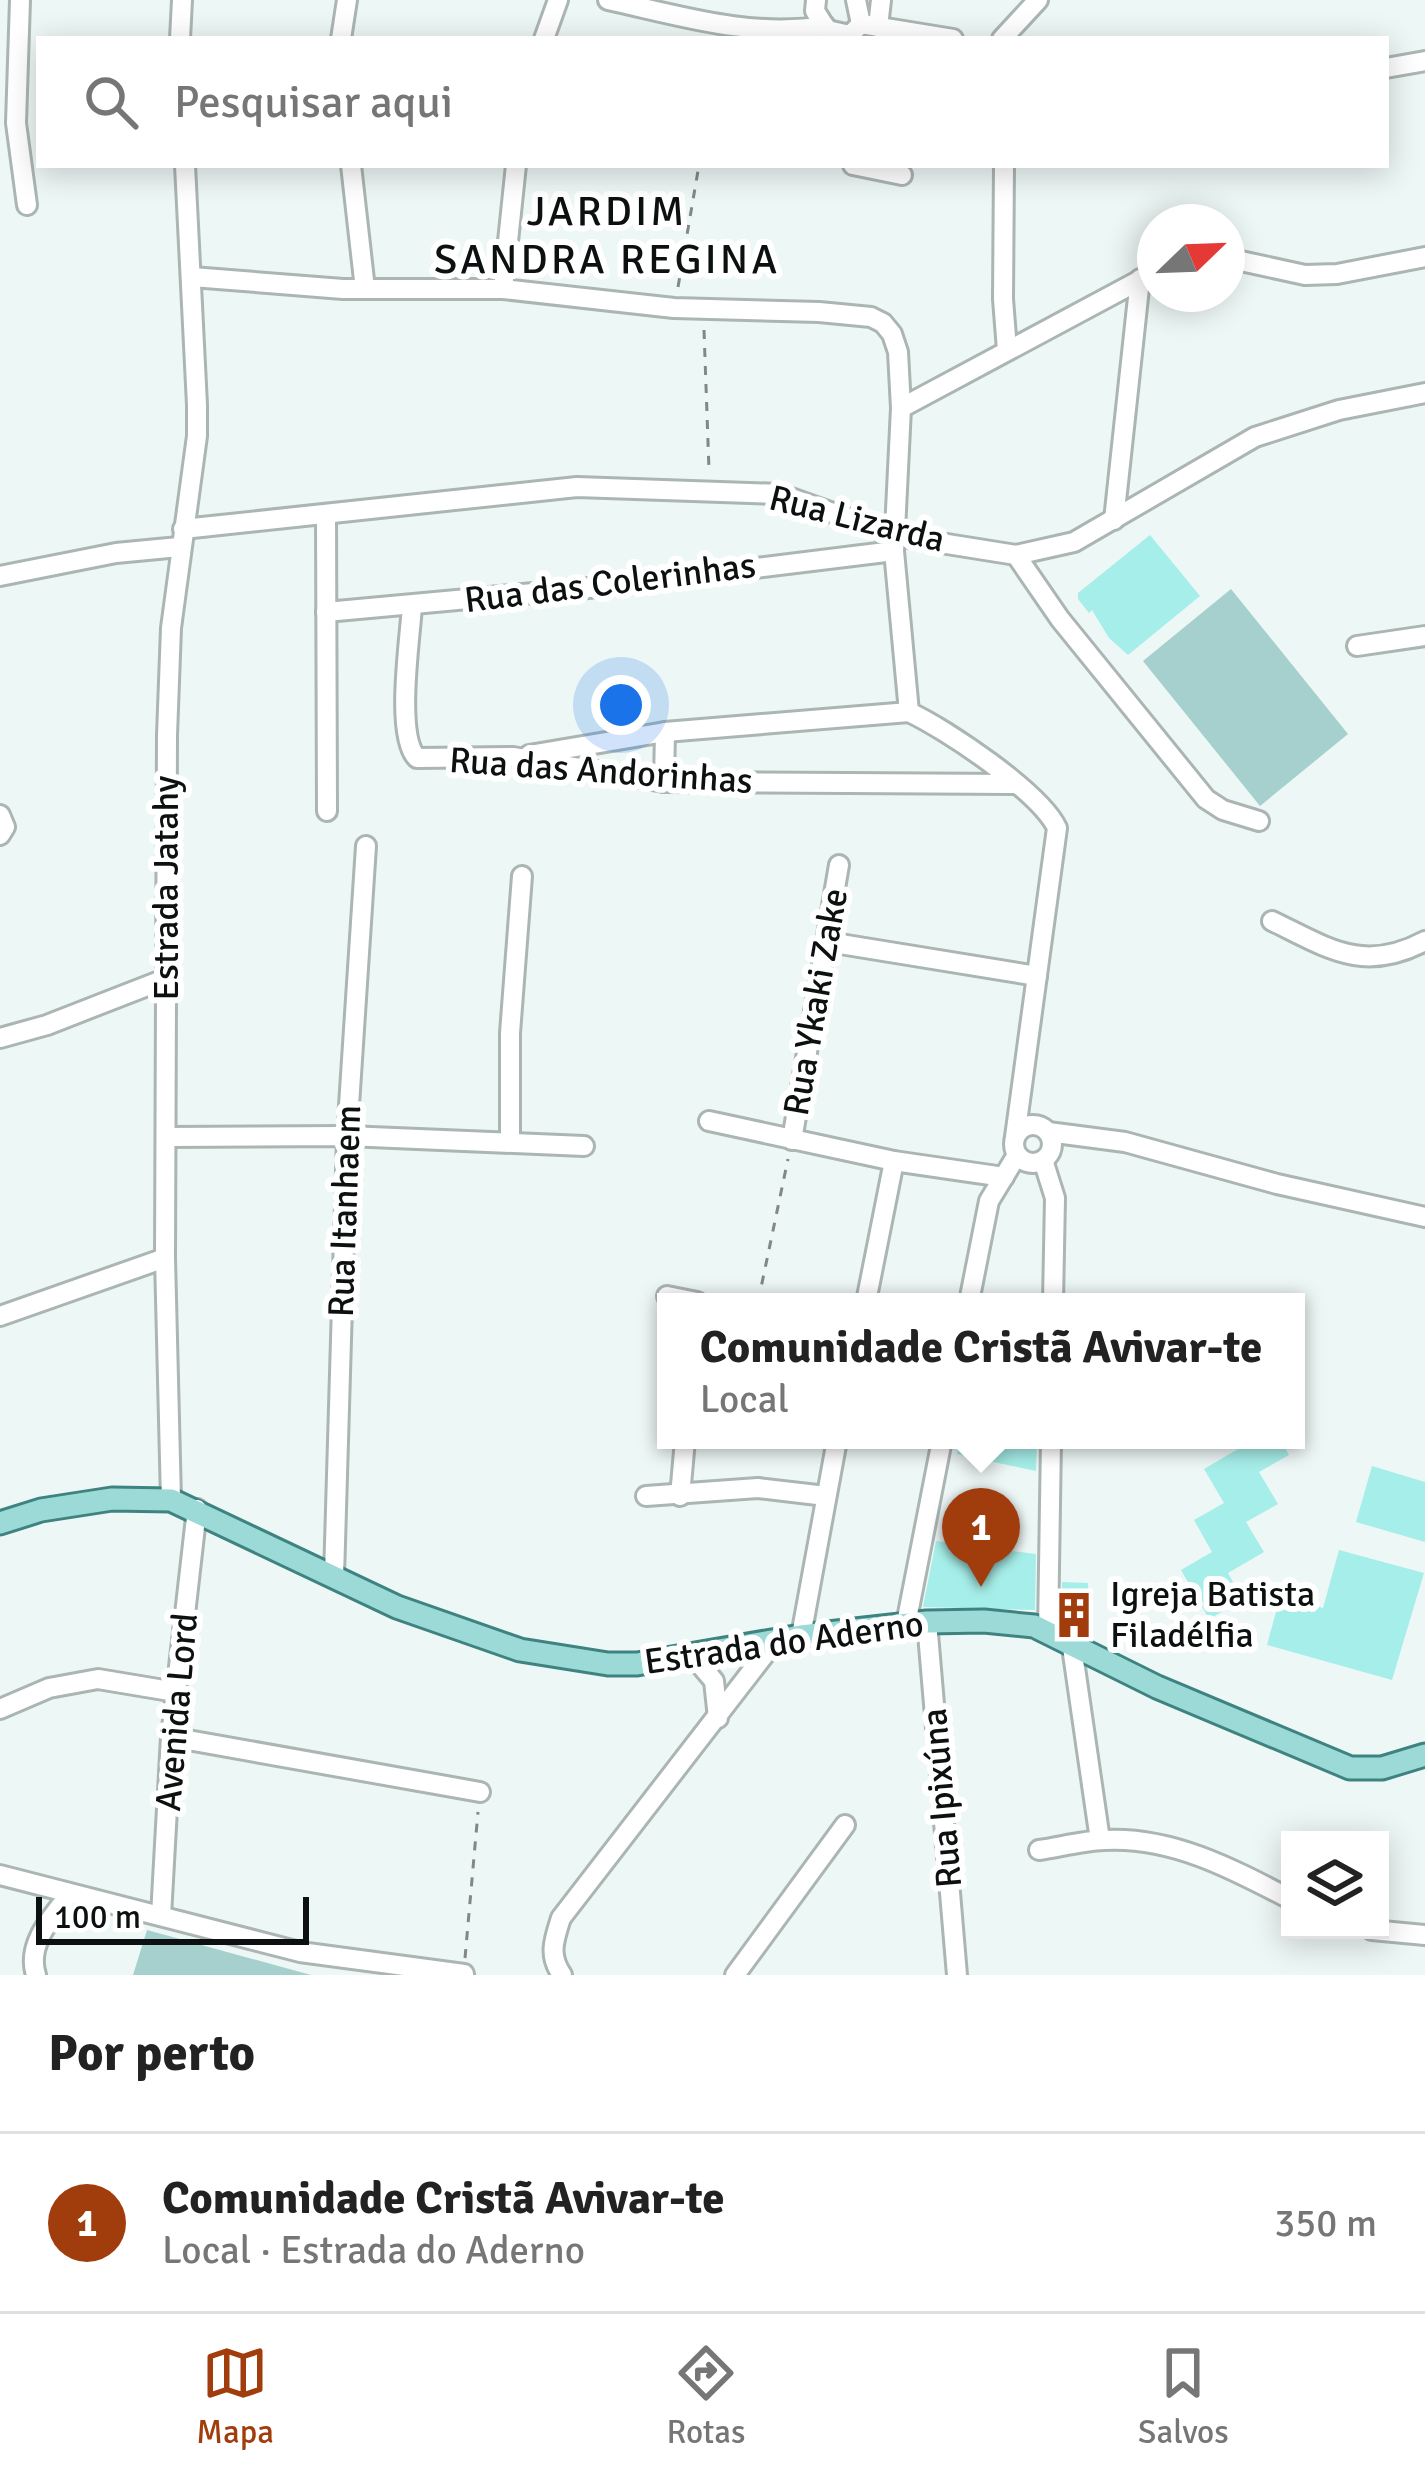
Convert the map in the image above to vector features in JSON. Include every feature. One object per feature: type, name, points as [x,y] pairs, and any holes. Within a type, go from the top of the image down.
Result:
[{"type":"main road","name":"Estrada do Aderno","points":[[0,1523],[41,1510],[112,1499],[171,1500],[397,1607],[520,1650],[608,1664],[637,1664],[801,1636],[916,1623],[984,1621],[1034,1626],[1350,1768],[1382,1768],[1425,1755]]},
{"type":"street","points":[[20,0],[16,123],[27,205]]},
{"type":"street","points":[[180,36],[182,0]]},
{"type":"street","points":[[341,36],[347,0]]},
{"type":"street","points":[[545,36],[559,0]]},
{"type":"street","points":[[608,0],[728,27],[788,32],[825,26]]},
{"type":"street","points":[[816,0],[814,11],[837,34],[850,35],[861,28],[928,36]]},
{"type":"street","points":[[856,0],[879,30]]},
{"type":"street","points":[[879,30],[881,0]]},
{"type":"street","points":[[1004,36],[1038,0]]},
{"type":"street","points":[[1389,67],[1425,61]]},
{"type":"street","name":"Estrada Jatahy","points":[[171,1500],[165,1258],[167,735],[181,538],[196,436],[185,168]]},
{"type":"street","points":[[351,168],[364,289]]},
{"type":"street","points":[[503,290],[516,168]]},
{"type":"street","points":[[881,168],[902,175]]},
{"type":"street","points":[[1004,168],[1007,350]]},
{"type":"street","points":[[1245,262],[1304,275],[1337,274],[1425,256]]},
{"type":"street","points":[[192,278],[364,289],[503,290],[674,308],[819,312],[871,317],[884,323],[898,352],[896,543],[909,712]]},
{"type":"street","points":[[901,408],[1137,282]]},
{"type":"street","points":[[1114,520],[1143,312]]},
{"type":"street","name":"Rua Lizarda","points":[[0,576],[326,514],[578,487],[781,494],[896,543],[1016,555],[1074,542],[1256,437],[1339,410],[1425,394]]},
{"type":"street","points":[[326,514],[327,811]]},
{"type":"street","name":"Rua das Colerinhas","points":[[326,612],[412,606],[896,543]]},
{"type":"street","points":[[1016,555],[1060,619],[1205,799],[1258,821]]},
{"type":"street","name":"Rua das Andorinhas","points":[[412,606],[406,724],[410,752],[417,758],[513,757],[664,782],[1014,784]]},
{"type":"street","points":[[1357,646],[1425,636]]},
{"type":"street","points":[[513,757],[665,732],[909,712],[940,727],[1014,784],[1042,806],[1058,829],[1016,1146]]},
{"type":"street","points":[[664,782],[665,732]]},
{"type":"street","points":[[0,815],[5,827],[0,836]]},
{"type":"street","name":"Rua Itanhaem","points":[[334,1577],[347,1136],[366,846]]},
{"type":"street","name":"Rua Ykaki Zake","points":[[792,1140],[839,865]]},
{"type":"street","points":[[510,1142],[510,1033],[522,876]]},
{"type":"street","points":[[1272,921],[1355,958],[1380,958],[1425,941]]},
{"type":"street","points":[[828,942],[1037,976]]},
{"type":"street","points":[[0,1038],[165,979]]},
{"type":"street","points":[[709,1121],[894,1161],[1004,1177]]},
{"type":"street","points":[[971,1293],[988,1201],[1027,1125],[1125,1142],[1422,1218]]},
{"type":"street","points":[[1016,1146],[1032,1163],[1043,1160],[1052,1144],[1048,1132]]},
{"type":"street","points":[[166,1137],[347,1136],[584,1146]]},
{"type":"street","points":[[1043,1160],[1055,1198],[1053,1293]]},
{"type":"street","points":[[868,1293],[894,1161]]},
{"type":"street","points":[[0,1316],[165,1258]]},
{"type":"street","points":[[680,1496],[684,1449]]},
{"type":"street","points":[[801,1636],[836,1449]]},
{"type":"street","name":"Rua Ipixúna","points":[[941,1449],[916,1623],[958,1975]]},
{"type":"street","points":[[1048,1632],[1051,1449]]},
{"type":"street","points":[[646,1496],[758,1488],[826,1496]]},
{"type":"street","name":"Avenida Lord","points":[[161,1916],[171,1737],[197,1509]]},
{"type":"street","points":[[562,1975],[553,1960],[561,1918],[775,1641]]},
{"type":"street","points":[[1072,1647],[1100,1840]]},
{"type":"street","points":[[692,1655],[713,1681],[718,1718]]},
{"type":"street","points":[[0,1709],[49,1688],[98,1679],[176,1692]]},
{"type":"street","points":[[171,1737],[480,1792]]},
{"type":"street","points":[[735,1975],[845,1825]]},
{"type":"street","points":[[1039,1850],[1124,1840],[1196,1854],[1281,1895]]},
{"type":"street","points":[[0,1875],[300,1952],[464,1974]]},
{"type":"street","points":[[35,1973],[32,1956],[37,1942],[70,1894]]},
{"type":"street","points":[[1389,1932],[1425,1935]]},
{"type":"path","points":[[674,308],[698,168]]},
{"type":"path","points":[[703,310],[710,491]]},
{"type":"path","points":[[760,1293],[792,1140]]},
{"type":"path","points":[[464,1974],[480,1792]]},
{"type":"shaded area","points":[[1231,589],[1348,734],[1260,806],[1143,661]]},
{"type":"shaded area","points":[[147,1930],[311,1975],[133,1975]]},
{"type":"building","points":[[1150,535],[1200,596],[1128,655],[1109,638],[1078,593]]},
{"type":"building","points":[[958,1449],[1037,1449],[1036,1471],[957,1454]]},
{"type":"building","points":[[1238,1449],[1286,1449],[1289,1455],[1259,1472],[1278,1504],[1246,1522],[1264,1552],[1228,1573],[1243,1600],[1209,1619],[1181,1570],[1212,1552],[1194,1520],[1224,1503],[1204,1469]]},
{"type":"building","points":[[1372,1466],[1425,1482],[1425,1542],[1356,1522]]},
{"type":"building","points":[[936,1541],[1036,1554],[1035,1610],[923,1607]]},
{"type":"building","points":[[1339,1550],[1424,1573],[1392,1680],[1267,1645],[1280,1597],[1323,1608]]},
{"type":"building","name":"Igreja Batista Filadélfia","points":[[1062,1582],[1088,1583],[1090,1637],[1062,1623]]},
{"type":"place","name":"Comunidade Cristã Avivar-te","points":[[981,1587]]},
{"type":"place","name":"Igreja Batista Filadélfia","points":[[1074,1615]]},
{"type":"district","name":"JARDIM SANDRA REGINA","points":[[607,235]]}]
